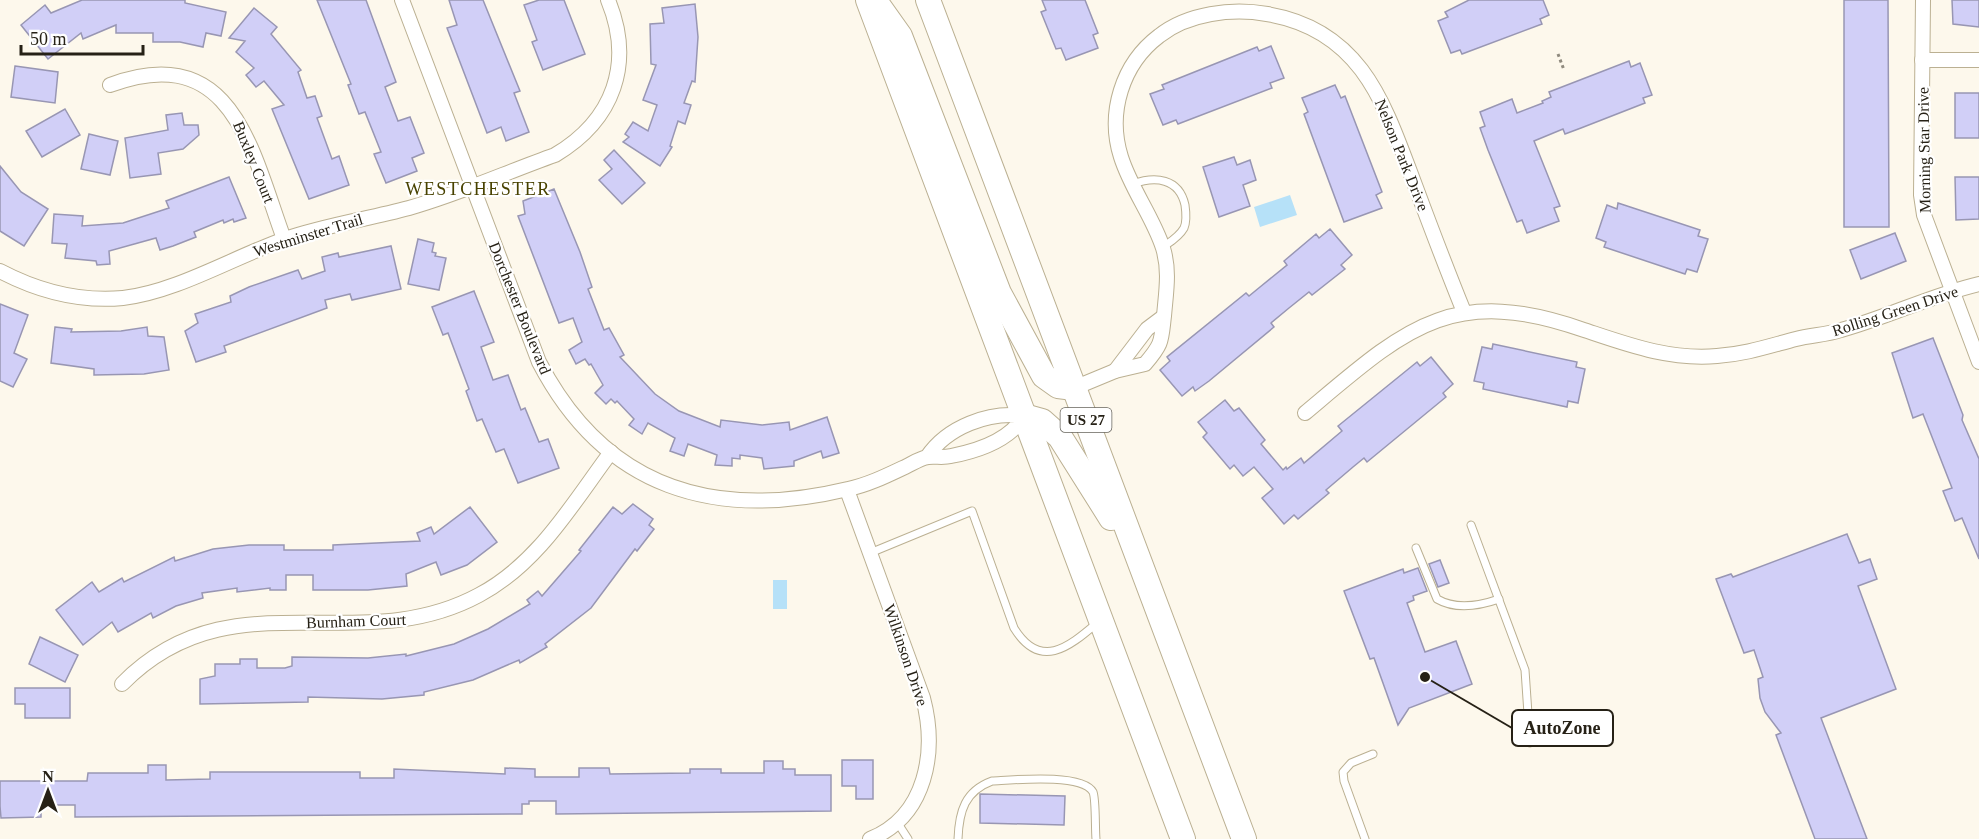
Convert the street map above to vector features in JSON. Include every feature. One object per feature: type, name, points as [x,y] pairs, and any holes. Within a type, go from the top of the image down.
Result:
[{"type":"highway","points":[[870,0],[885,11],[900,36],[999,293],[1044,376],[1058,386],[1074,388]]},
{"type":"highway","points":[[870,0],[1183,839]]},
{"type":"highway","name":"US 27","points":[[928,0],[1136,558],[1244,839]]},
{"type":"highway","points":[[1024,416],[1042,421],[1060,436],[1136,558]]},
{"type":"street","name":"Dorchester Boulevard","points":[[402,0],[533,348],[547,376],[571,414],[611,452],[656,480],[713,498],[774,502],[847,490],[927,457],[950,456],[997,440],[1014,430],[1024,416]]},
{"type":"street","name":"Westminster Trail","points":[[0,271],[29,285],[61,295],[96,299],[124,298],[148,293],[284,239],[334,224],[409,208],[555,155],[574,144],[602,111],[614,88],[621,56],[618,31],[608,0]]},
{"type":"street","name":"Morning Star Drive","points":[[1923,0],[1922,205],[1926,224],[1979,362]]},
{"type":"street","name":"Nelson Park Drive","points":[[1115,371],[1145,364],[1163,338],[1168,278],[1163,247],[1133,184],[1118,143],[1116,114],[1127,74],[1147,46],[1178,24],[1211,14],[1252,12],[1298,22],[1318,31],[1345,50],[1372,83],[1390,118],[1464,312]]},
{"type":"street","points":[[1922,60],[1979,60]]},
{"type":"street","name":"Buxley Court","points":[[110,85],[136,76],[168,75],[197,82],[217,95],[233,112],[244,131],[284,239]]},
{"type":"street","name":"Rolling Green Drive","points":[[1464,312],[1505,311],[1541,316],[1637,348],[1671,356],[1739,354],[1800,338],[1840,331],[1952,291],[1979,284]]},
{"type":"street","points":[[1305,413],[1396,339],[1422,324],[1464,312]]},
{"type":"street","points":[[1074,388],[1115,371],[1147,329],[1163,317]]},
{"type":"street","points":[[927,457],[939,441],[955,430],[996,415],[1024,416]]},
{"type":"street","name":"Burnham Court","points":[[122,684],[141,667],[172,646],[221,627],[253,624],[393,622],[432,614],[468,601],[500,583],[533,554],[611,452]]},
{"type":"street","name":"Wilkinson Drive","points":[[847,490],[923,698],[928,721],[925,778],[911,807],[897,822],[870,839]]},
{"type":"lane","points":[[1133,184],[1151,178],[1165,181],[1176,188],[1183,199],[1186,213],[1184,229],[1163,247]]},
{"type":"lane","points":[[870,553],[972,511],[1014,628],[1022,641],[1037,651],[1053,652],[1068,646],[1101,620]]},
{"type":"lane","points":[[1471,525],[1525,670],[1530,742]]},
{"type":"lane","points":[[1416,548],[1437,599],[1465,606],[1486,604],[1499,599]]},
{"type":"lane","points":[[1365,839],[1344,781],[1343,772],[1351,763],[1372,754]]},
{"type":"lane","points":[[958,839],[958,827],[967,796],[981,785],[992,780],[1073,780],[1088,786],[1094,794],[1096,839]]},
{"type":"lane","points":[[897,822],[909,839]]},
{"type":"path","points":[[1558,54],[1564,70]]},
{"type":"water","points":[[1290,195],[1297,215],[1260,227],[1254,207]]},
{"type":"water","points":[[773,580],[787,580],[787,609],[773,609]]},
{"type":"building","points":[[82,0],[185,0],[185,3],[226,12],[221,36],[206,33],[203,47],[180,42],[153,42],[153,33],[116,33],[116,25],[83,39],[81,33],[48,59],[21,25],[45,5],[51,13]]},
{"type":"building","points":[[317,0],[366,0],[396,82],[385,87],[398,121],[410,117],[424,153],[412,158],[417,171],[386,183],[374,154],[381,152],[365,112],[359,114],[348,85],[351,84]]},
{"type":"building","points":[[449,0],[483,0],[520,91],[514,93],[529,132],[506,141],[501,127],[487,133],[447,28],[457,25]]},
{"type":"building","points":[[539,0],[564,0],[585,54],[543,70],[532,42],[537,40],[524,5]]},
{"type":"building","points":[[1042,0],[1085,0],[1098,33],[1093,35],[1098,48],[1066,60],[1061,48],[1056,49],[1041,12],[1046,10]]},
{"type":"building","points":[[1469,0],[1543,0],[1549,15],[1540,19],[1542,24],[1462,54],[1460,50],[1451,53],[1438,21],[1448,17],[1445,12]]},
{"type":"building","points":[[1844,0],[1888,0],[1889,227],[1844,227]]},
{"type":"building","points":[[1952,0],[1979,0],[1979,27],[1953,24]]},
{"type":"building","points":[[695,4],[698,37],[695,82],[692,81],[684,103],[691,105],[685,124],[678,121],[670,146],[672,147],[660,166],[623,142],[629,137],[625,134],[633,122],[648,131],[657,105],[643,100],[656,65],[651,64],[650,24],[664,23],[662,8]]},
{"type":"building","points":[[254,8],[277,27],[271,34],[301,70],[298,72],[307,98],[315,96],[322,116],[317,118],[332,159],[339,156],[349,185],[309,199],[272,109],[284,105],[264,81],[256,87],[246,75],[254,68],[236,52],[245,41],[229,38]]},
{"type":"building","points":[[1271,46],[1284,78],[1270,83],[1272,88],[1178,124],[1176,120],[1163,125],[1150,94],[1164,89],[1162,85],[1257,47],[1259,51]]},
{"type":"building","points":[[1629,61],[1631,67],[1640,63],[1652,95],[1643,98],[1645,103],[1565,134],[1563,129],[1534,141],[1560,206],[1554,208],[1559,221],[1527,233],[1522,220],[1517,222],[1488,150],[1480,128],[1485,126],[1480,112],[1512,99],[1517,113],[1543,103],[1542,101],[1551,97],[1549,92]]},
{"type":"building","points":[[15,66],[58,72],[55,103],[11,97]]},
{"type":"building","points":[[1335,85],[1341,98],[1345,96],[1382,192],[1376,195],[1382,208],[1344,222],[1304,114],[1308,112],[1302,98]]},
{"type":"building","points":[[1955,93],[1979,93],[1979,138],[1955,138]]},
{"type":"building","points":[[65,109],[80,135],[42,157],[26,131]]},
{"type":"building","points":[[182,113],[184,125],[198,125],[199,135],[183,149],[158,153],[161,174],[130,178],[125,138],[168,130],[166,115]]},
{"type":"building","points":[[89,134],[118,141],[110,175],[81,169]]},
{"type":"building","points":[[614,150],[645,183],[622,204],[599,180],[612,169],[604,160]]},
{"type":"building","points":[[1234,157],[1237,165],[1250,160],[1256,180],[1243,185],[1250,206],[1219,217],[1203,167]]},
{"type":"building","points":[[0,166],[21,192],[48,209],[24,246],[0,231]]},
{"type":"building","points":[[229,177],[246,218],[234,222],[233,219],[224,223],[223,220],[194,232],[196,237],[173,246],[160,250],[156,238],[109,251],[110,264],[97,265],[96,261],[65,258],[67,244],[52,243],[54,214],[83,216],[82,226],[123,223],[169,208],[166,201]]},
{"type":"building","points":[[1955,177],[1979,177],[1979,219],[1956,220]]},
{"type":"building","points":[[554,189],[580,252],[592,287],[588,289],[604,330],[609,328],[624,355],[620,357],[655,394],[679,411],[720,427],[721,420],[762,425],[789,422],[790,430],[827,417],[839,453],[823,458],[821,451],[794,461],[794,466],[764,469],[762,458],[740,455],[740,459],[732,458],[732,466],[715,465],[717,455],[688,444],[684,456],[670,451],[675,438],[648,423],[642,434],[629,425],[634,419],[617,401],[615,403],[611,399],[606,404],[595,393],[603,385],[591,364],[589,365],[585,359],[576,364],[569,350],[582,342],[573,318],[559,323],[518,216],[525,214],[523,201]]},
{"type":"building","points":[[1618,203],[1700,230],[1698,236],[1708,239],[1697,272],[1687,269],[1685,274],[1604,247],[1606,242],[1596,238],[1607,205],[1617,209]]},
{"type":"building","points":[[1330,229],[1352,255],[1341,265],[1345,269],[1312,295],[1309,292],[1289,308],[1271,323],[1274,327],[1209,381],[1195,391],[1193,387],[1182,396],[1160,370],[1170,361],[1167,357],[1246,293],[1249,296],[1287,265],[1284,261],[1316,234],[1319,238]]},
{"type":"building","points":[[1895,233],[1906,261],[1861,279],[1850,250]]},
{"type":"building","points":[[418,239],[434,243],[432,252],[436,253],[435,256],[446,258],[439,290],[408,284]]},
{"type":"building","points":[[391,246],[401,289],[352,300],[350,294],[325,300],[327,308],[224,346],[226,352],[196,362],[185,331],[198,323],[195,314],[231,302],[230,296],[249,287],[298,270],[302,279],[325,271],[322,257],[338,253],[339,257]]},
{"type":"building","points":[[474,291],[494,342],[481,347],[493,380],[508,375],[521,410],[525,408],[539,442],[548,439],[559,468],[518,483],[504,449],[496,452],[482,419],[477,421],[466,391],[469,389],[448,333],[443,335],[432,307]]},
{"type":"building","points":[[0,304],[28,315],[14,353],[27,359],[13,387],[0,381]]},
{"type":"building","points":[[55,327],[72,329],[71,332],[121,331],[147,327],[148,336],[164,337],[169,370],[144,374],[94,375],[94,369],[51,363]]},
{"type":"building","points":[[1933,338],[1963,415],[1962,420],[1979,459],[1979,559],[1962,518],[1955,521],[1943,491],[1952,488],[1923,414],[1913,418],[1892,353]]},
{"type":"building","points":[[1493,344],[1577,362],[1576,367],[1585,369],[1578,403],[1568,401],[1567,407],[1483,389],[1484,383],[1474,381],[1482,347],[1492,349]]},
{"type":"building","points":[[1431,357],[1453,384],[1443,393],[1446,397],[1367,462],[1364,458],[1353,467],[1326,490],[1329,493],[1298,519],[1294,515],[1284,524],[1262,498],[1273,489],[1254,467],[1243,476],[1234,465],[1230,469],[1203,437],[1207,433],[1198,422],[1225,400],[1234,411],[1239,408],[1265,440],[1261,444],[1283,470],[1286,467],[1287,469],[1301,458],[1304,463],[1342,431],[1338,426],[1417,362],[1420,366]]},
{"type":"building","points":[[633,504],[653,519],[649,525],[654,529],[637,551],[635,549],[591,608],[545,644],[547,647],[520,663],[519,660],[473,680],[424,692],[424,695],[382,699],[308,697],[308,702],[200,704],[200,679],[215,676],[215,664],[240,664],[240,659],[257,659],[257,668],[285,668],[292,666],[292,657],[368,658],[406,654],[406,656],[454,644],[488,629],[530,604],[527,600],[538,591],[542,596],[581,551],[579,550],[613,507],[622,514]]},
{"type":"building","points":[[470,507],[497,542],[467,565],[441,575],[436,562],[406,574],[407,586],[368,590],[313,590],[313,575],[286,575],[286,590],[270,590],[270,588],[237,592],[237,588],[202,593],[203,598],[176,606],[153,618],[151,613],[118,632],[112,622],[83,645],[56,610],[92,582],[99,592],[122,578],[124,582],[174,557],[175,561],[213,549],[249,545],[284,545],[284,550],[333,550],[333,545],[420,541],[417,533],[431,527],[434,534]]},
{"type":"building","points":[[1847,534],[1859,563],[1870,559],[1877,579],[1858,586],[1896,689],[1821,718],[1867,839],[1815,839],[1776,735],[1781,733],[1765,712],[1760,698],[1758,679],[1763,677],[1754,650],[1744,653],[1716,579],[1731,574],[1733,577]]},
{"type":"building","points":[[1440,560],[1449,583],[1438,587],[1429,564]]},
{"type":"building","points":[[1418,568],[1427,591],[1413,596],[1414,600],[1407,603],[1425,652],[1456,641],[1472,684],[1409,708],[1398,725],[1374,658],[1370,659],[1344,591],[1403,569],[1404,573]]},
{"type":"building","points":[[40,637],[78,655],[65,682],[29,664]]},
{"type":"building","points":[[15,688],[70,688],[70,718],[25,718],[25,704],[15,704]]},
{"type":"building","points":[[842,760],[873,760],[873,799],[856,799],[856,786],[842,786]]},
{"type":"building","points":[[764,761],[783,761],[783,769],[795,769],[795,775],[831,775],[831,811],[556,814],[556,801],[529,801],[529,804],[522,804],[522,814],[75,817],[75,805],[41,805],[41,817],[1,818],[0,806],[0,781],[87,781],[88,773],[148,773],[148,765],[166,765],[166,780],[210,779],[210,772],[360,772],[360,778],[394,778],[394,769],[505,774],[505,768],[535,769],[535,777],[579,777],[579,768],[609,768],[610,774],[690,773],[690,769],[721,769],[721,773],[764,773]]},
{"type":"building","points":[[980,794],[1065,796],[1064,825],[980,823]]},
{"type":"place","name":"AutoZone","points":[[1425,677]]},
{"type":"district","name":"WESTCHESTER","points":[[478,189]]}]
